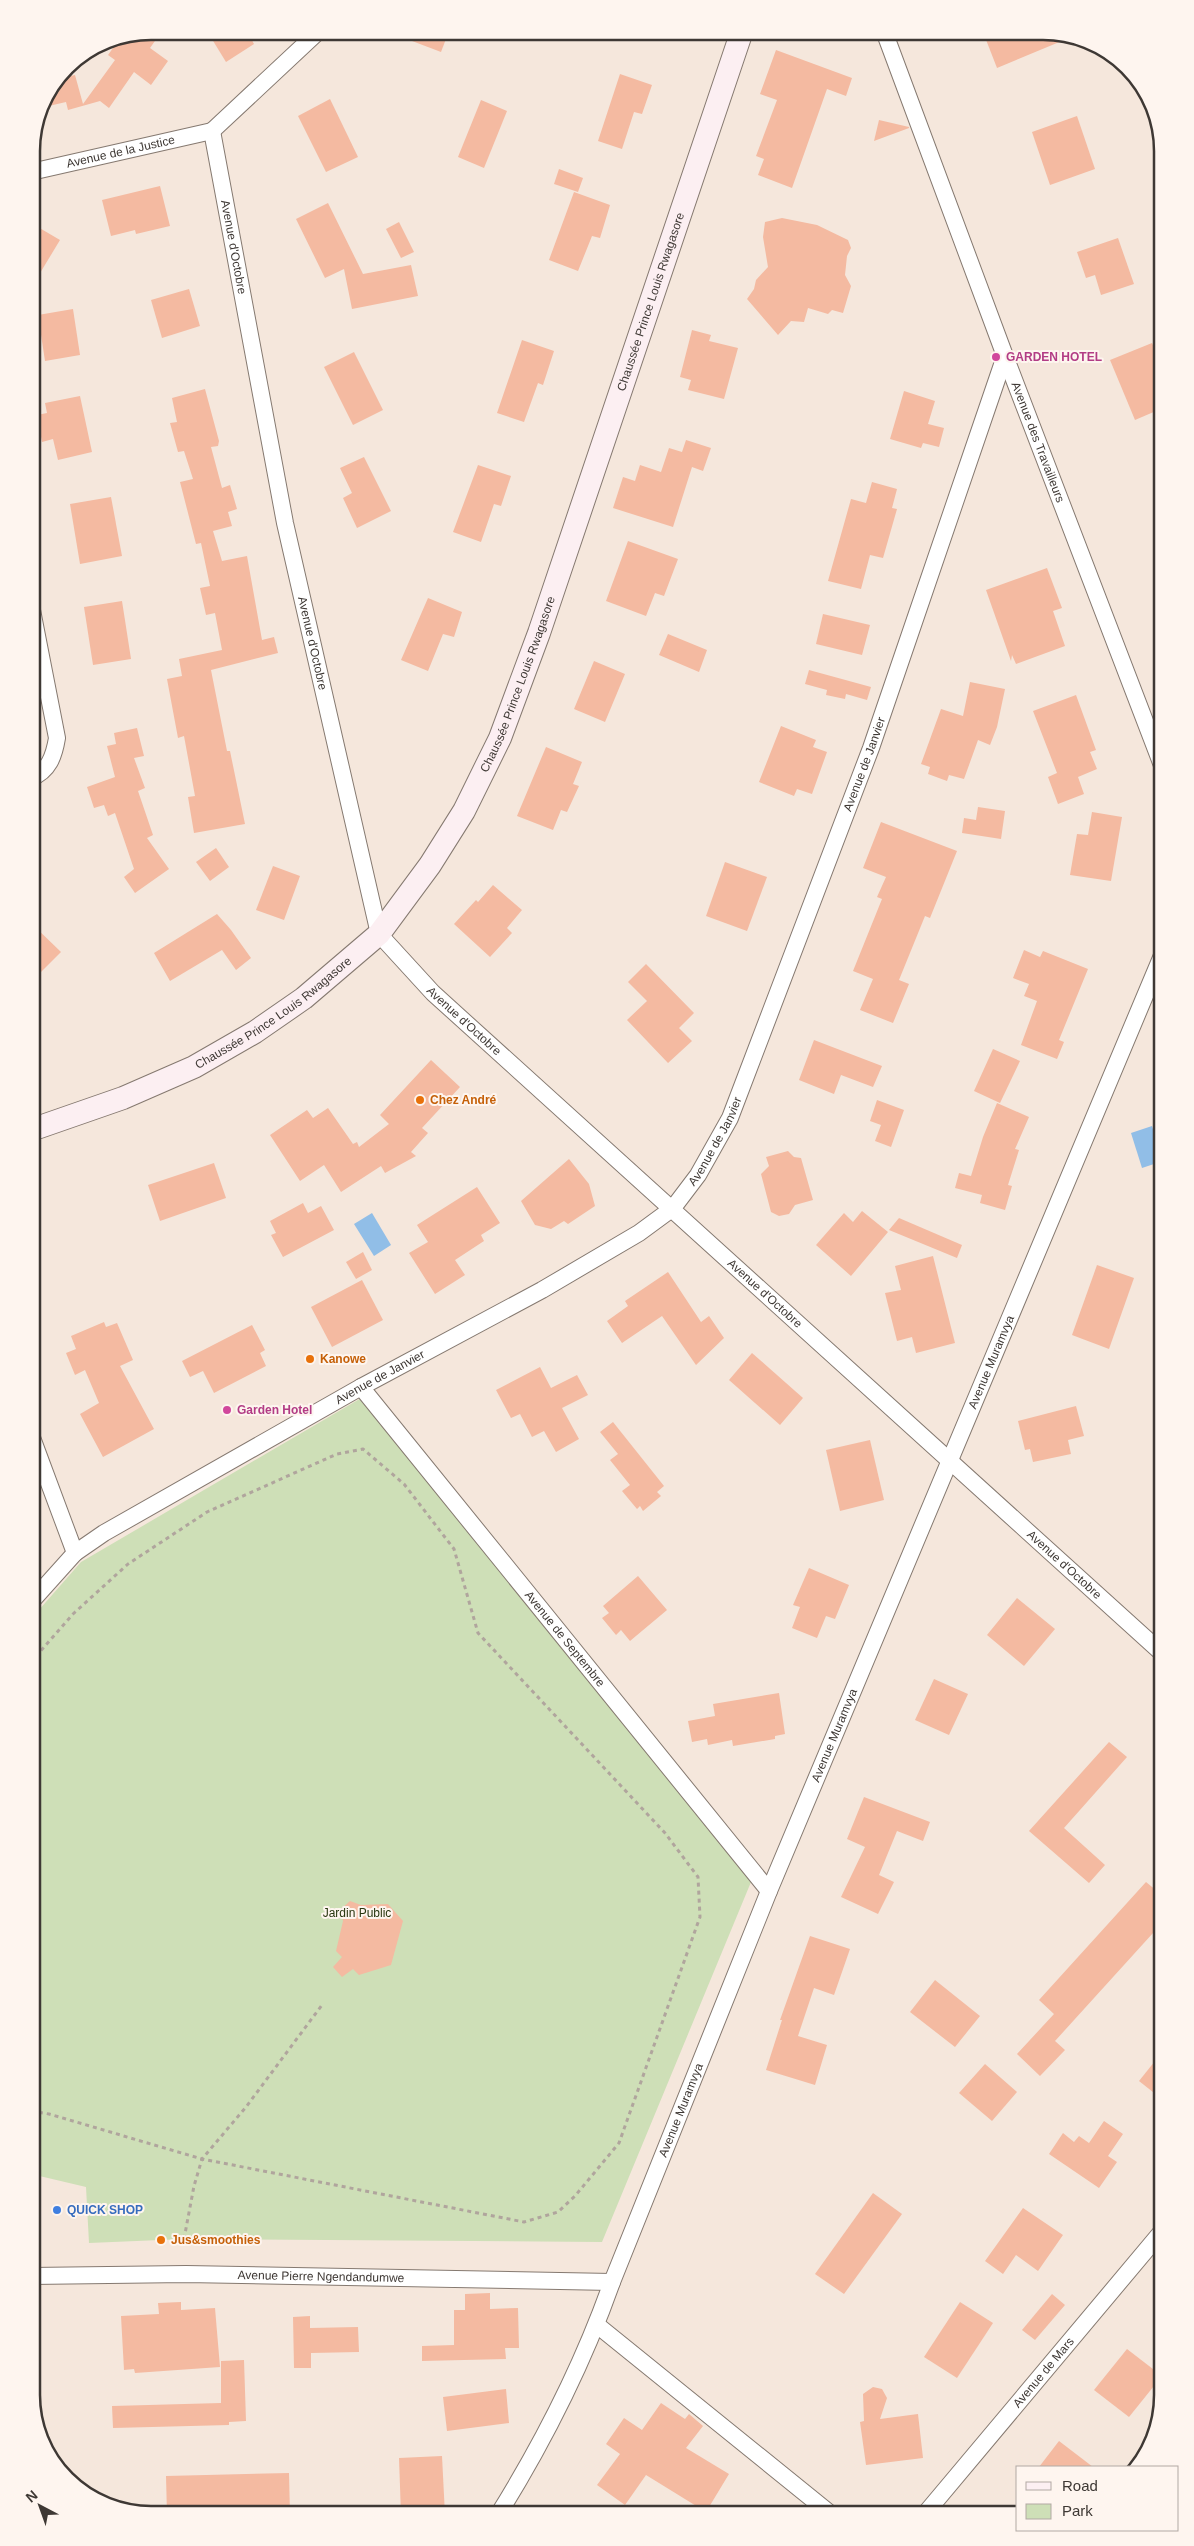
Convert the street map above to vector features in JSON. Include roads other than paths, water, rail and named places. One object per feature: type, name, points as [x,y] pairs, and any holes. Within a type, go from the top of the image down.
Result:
[{"type":"street","points":[[212,131],[305,40]]},
{"type":"street","name":"Chaussée Prince Louis Rwagasore","points":[[40,1127],[123,1098],[194,1067],[255,1032],[304,998],[379,934],[430,866],[464,811],[500,738],[539,633],[739,40]]},
{"type":"street","name":"Avenue des Travailleurs","points":[[887,40],[1005,356],[1154,745]]},
{"type":"street","name":"Avenue d'Octobre","points":[[212,131],[285,523],[379,934],[433,993],[673,1208],[950,1463],[1154,1646]]},
{"type":"street","name":"Avenue de la Justice","points":[[40,170],[212,131]]},
{"type":"street","name":"Avenue de Janvier","points":[[40,1592],[75,1553],[104,1533],[361,1387],[542,1290],[639,1233],[673,1208],[698,1175],[730,1118],[871,748],[1005,356]]},
{"type":"street","points":[[40,648],[57,738],[55,752],[48,765],[40,771]]},
{"type":"street","name":"Avenue Muramvya","points":[[503,2506],[560,2409],[597,2325],[612,2282],[769,1891],[1154,975]]},
{"type":"street","name":"Avenue de Septembre","points":[[361,1387],[769,1891]]},
{"type":"street","points":[[40,1459],[75,1553]]},
{"type":"street","name":"Avenue de Mars","points":[[932,2506],[1154,2241]]},
{"type":"street","name":"Avenue Pierre Ngendandumwe","points":[[40,2276],[186,2274],[612,2282]]},
{"type":"street","points":[[597,2325],[821,2506]]},
{"type":"water","points":[[1152,1126],[1154,1132],[1154,1164],[1142,1168],[1131,1133]]},
{"type":"water","points":[[372,1213],[391,1245],[374,1256],[354,1224]]},
{"type":"place","name":"GARDEN HOTEL","points":[[996,357]]},
{"type":"place","name":"Chez André","points":[[420,1100]]},
{"type":"place","name":"Kanowe","points":[[310,1359]]},
{"type":"place","name":"Garden Hotel","points":[[227,1410]]},
{"type":"place","name":"QUICK SHOP","points":[[57,2210]]},
{"type":"place","name":"Jus&smoothies","points":[[161,2240]]},
{"type":"park label","name":"Jardin Public","points":[[357,1913]]}]
